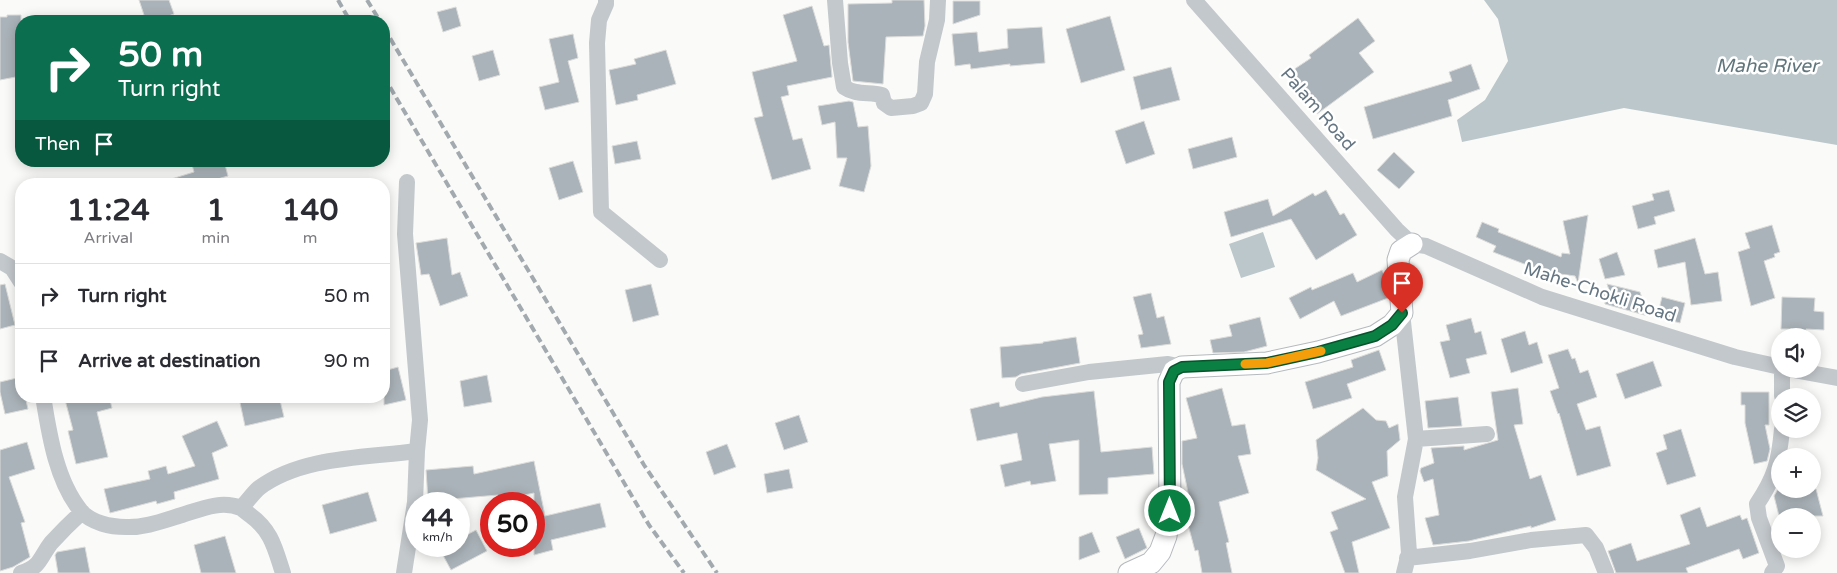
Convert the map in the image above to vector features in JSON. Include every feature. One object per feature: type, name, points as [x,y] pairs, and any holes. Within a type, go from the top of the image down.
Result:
[{"type":"main road","points":[[1129,573],[1151,563],[1160,552],[1166,536],[1170,511],[1169,382],[1174,371],[1182,367],[1267,363],[1318,352],[1375,336],[1392,325],[1402,313],[1398,260],[1401,251],[1412,244]]},
{"type":"street","points":[[606,0],[599,20],[597,43],[601,212],[660,260]]},
{"type":"street","points":[[835,0],[840,63],[844,87],[852,93],[868,92],[882,95],[884,103],[891,108],[913,106],[920,103],[925,94],[927,62],[937,20],[938,0]]},
{"type":"street","name":"Palam Road","points":[[1194,0],[1397,230],[1412,244]]},
{"type":"street","points":[[404,573],[414,502],[420,420],[404,234],[407,182]]},
{"type":"street","name":"Mahe-Chokli Road","points":[[1412,244],[1426,246],[1542,297],[1735,357],[1771,366]]},
{"type":"street","points":[[0,261],[12,268],[15,273]]},
{"type":"street","points":[[1402,313],[1416,439],[1406,497],[1409,552],[1406,566],[1470,551],[1531,540],[1586,535],[1596,548],[1606,573]]},
{"type":"street","points":[[1023,384],[1088,372],[1168,364],[1182,367]]},
{"type":"street","points":[[1821,375],[1837,378]]},
{"type":"street","points":[[44,403],[57,464],[69,491],[82,512],[108,526],[128,528],[222,504],[242,508],[258,520],[271,536],[283,573]]},
{"type":"street","points":[[1416,439],[1487,434]]},
{"type":"street","points":[[1772,573],[1777,566],[1759,518],[1757,504],[1768,489],[1776,471],[1781,438]]},
{"type":"street","points":[[242,508],[259,488],[290,470],[337,460],[417,451]]},
{"type":"street","points":[[21,573],[30,570],[42,559],[49,546],[82,512]]},
{"type":"water","name":"Mahe River","points":[[1484,0],[1837,0],[1837,145],[1624,108],[1462,142],[1457,120],[1485,100],[1508,61],[1498,19]]},
{"type":"water","points":[[1263,232],[1275,267],[1241,278],[1229,244]]},
{"type":"building","points":[[139,0],[169,0],[174,14],[171,15],[144,15]]},
{"type":"building","points":[[892,0],[924,0],[925,26],[923,36],[886,37],[883,84],[853,81],[848,42],[848,4],[892,3]]},
{"type":"building","points":[[953,1],[980,1],[980,15],[953,24]]},
{"type":"building","points":[[812,6],[824,46],[829,45],[832,77],[787,86],[789,95],[781,97],[793,140],[802,138],[811,169],[772,180],[754,118],[763,116],[752,72],[797,61],[783,15]]},
{"type":"building","points":[[456,7],[461,26],[443,32],[437,12]]},
{"type":"building","points":[[7,15],[15,15],[15,77],[0,80],[0,17],[7,17]]},
{"type":"building","points":[[1110,16],[1125,70],[1081,83],[1066,29]]},
{"type":"building","points":[[1358,18],[1375,41],[1359,53],[1374,72],[1317,114],[1287,74],[1311,58],[1309,55]]},
{"type":"building","points":[[1042,27],[1045,63],[1010,66],[1010,64],[971,69],[970,64],[955,66],[952,34],[977,32],[979,52],[1008,48],[1007,29]]},
{"type":"building","points":[[573,34],[578,58],[568,61],[579,102],[545,110],[539,87],[559,82],[549,39]]},
{"type":"building","points":[[493,50],[500,75],[479,81],[472,56]]},
{"type":"building","points":[[666,50],[676,84],[637,95],[638,100],[616,105],[609,70],[636,64],[634,59]]},
{"type":"building","points":[[1471,64],[1480,89],[1448,100],[1452,116],[1373,139],[1364,107],[1452,81],[1449,72]]},
{"type":"building","points":[[1171,67],[1180,100],[1141,110],[1133,77]]},
{"type":"building","points":[[853,102],[858,127],[868,126],[871,166],[864,192],[839,186],[847,158],[837,158],[835,122],[822,125],[818,106]]},
{"type":"building","points":[[1144,121],[1155,154],[1126,164],[1115,131]]},
{"type":"building","points":[[1232,137],[1237,157],[1193,169],[1188,149]]},
{"type":"building","points":[[637,141],[641,159],[615,164],[612,146]]},
{"type":"building","points":[[1394,152],[1415,172],[1399,189],[1377,170]]},
{"type":"building","points":[[573,161],[583,192],[559,200],[549,168]]},
{"type":"building","points":[[193,167],[226,167],[228,176],[221,178],[175,178],[194,172]]},
{"type":"building","points":[[1326,190],[1340,215],[1344,213],[1357,235],[1316,260],[1291,219],[1231,237],[1224,212],[1268,199],[1273,216],[1313,193],[1315,196]]},
{"type":"building","points":[[1669,190],[1675,211],[1654,217],[1656,224],[1638,229],[1632,206],[1654,200],[1652,194]]},
{"type":"building","points":[[1588,215],[1578,283],[1575,276],[1545,272],[1493,252],[1496,246],[1476,237],[1482,222],[1499,229],[1498,232],[1561,257],[1562,253],[1570,254],[1563,221]]},
{"type":"building","points":[[1772,225],[1780,252],[1774,254],[1775,257],[1764,261],[1775,298],[1751,306],[1738,252],[1750,248],[1745,233]]},
{"type":"building","points":[[447,238],[452,275],[460,272],[468,296],[440,306],[429,274],[421,275],[416,243]]},
{"type":"building","points":[[1695,238],[1705,274],[1718,272],[1722,301],[1691,305],[1685,262],[1658,268],[1654,250]]},
{"type":"building","points":[[1617,252],[1625,275],[1605,279],[1599,259]]},
{"type":"building","points":[[1382,270],[1387,282],[1388,298],[1341,316],[1334,301],[1300,319],[1289,298],[1311,287],[1312,290],[1353,273],[1357,282]]},
{"type":"building","points":[[5,284],[15,325],[0,329],[0,285]]},
{"type":"building","points":[[651,284],[659,315],[633,322],[625,290]]},
{"type":"building","points":[[1607,284],[1640,292],[1648,316],[1605,304],[1603,292],[1609,290]]},
{"type":"building","points":[[1151,293],[1157,318],[1164,316],[1171,344],[1141,348],[1138,335],[1143,334],[1133,297]]},
{"type":"building","points":[[1662,297],[1685,303],[1680,323],[1657,317]]},
{"type":"building","points":[[1782,297],[1815,298],[1814,311],[1824,312],[1824,330],[1821,330],[1821,328],[1781,328]]},
{"type":"building","points":[[1260,317],[1267,346],[1244,352],[1213,353],[1210,340],[1232,336],[1229,325]]},
{"type":"building","points":[[1471,318],[1475,333],[1481,331],[1487,354],[1466,359],[1470,373],[1450,378],[1440,342],[1450,340],[1446,325]]},
{"type":"building","points":[[1525,331],[1529,345],[1537,342],[1543,363],[1511,373],[1501,339]]},
{"type":"building","points":[[1076,337],[1080,363],[1021,374],[1016,377],[1002,378],[1000,347],[1043,343]]},
{"type":"building","points":[[1568,349],[1572,359],[1575,358],[1580,373],[1588,370],[1597,397],[1577,404],[1586,430],[1600,426],[1611,466],[1577,476],[1559,413],[1550,391],[1559,388],[1548,355]]},
{"type":"building","points":[[1379,350],[1386,370],[1347,384],[1352,398],[1313,409],[1305,382],[1353,367],[1351,360]]},
{"type":"building","points":[[1653,361],[1662,386],[1625,399],[1616,374]]},
{"type":"building","points":[[398,367],[406,400],[384,405],[384,403],[390,403],[390,369]]},
{"type":"building","points":[[487,375],[492,402],[464,407],[460,381]]},
{"type":"building","points":[[15,378],[15,403],[27,403],[28,409],[5,414],[0,392],[0,382]]},
{"type":"building","points":[[1222,388],[1232,426],[1245,424],[1251,454],[1238,456],[1249,493],[1219,502],[1229,542],[1226,543],[1232,573],[1202,573],[1198,550],[1195,551],[1185,513],[1192,511],[1182,464],[1182,441],[1197,438],[1186,398]]},
{"type":"building","points":[[1518,388],[1523,424],[1514,425],[1530,479],[1541,475],[1556,520],[1531,528],[1531,526],[1469,541],[1433,545],[1425,518],[1439,515],[1433,479],[1424,482],[1420,471],[1421,468],[1434,463],[1431,448],[1464,446],[1464,450],[1498,440],[1491,392]]},
{"type":"building","points":[[1094,391],[1101,452],[1152,447],[1154,474],[1108,478],[1108,494],[1079,495],[1079,440],[1049,444],[1056,481],[1031,485],[1030,481],[1005,487],[1000,465],[1022,460],[1017,433],[977,441],[970,409],[999,402],[1000,407],[1042,397]]},
{"type":"building","points":[[1741,392],[1769,392],[1769,425],[1765,425],[1770,449],[1767,461],[1754,464],[1745,423],[1745,405],[1741,405]]},
{"type":"building","points":[[1458,397],[1462,426],[1428,428],[1425,401]]},
{"type":"building","points":[[66,403],[111,403],[112,408],[97,412],[108,457],[76,464],[68,431],[73,430]]},
{"type":"building","points":[[240,403],[281,403],[284,417],[245,426]]},
{"type":"building","points":[[1363,408],[1376,420],[1386,421],[1389,428],[1398,424],[1400,440],[1387,451],[1388,476],[1372,482],[1390,528],[1352,542],[1359,573],[1345,573],[1330,532],[1338,529],[1331,512],[1366,499],[1316,470],[1318,458],[1316,440]]},
{"type":"building","points":[[799,415],[808,442],[784,450],[775,423]]},
{"type":"building","points":[[217,421],[228,446],[212,453],[219,479],[174,492],[175,499],[157,504],[156,501],[110,513],[104,489],[150,479],[148,471],[166,466],[168,474],[195,466],[182,436]]},
{"type":"building","points":[[1681,429],[1696,476],[1667,485],[1656,453],[1667,449],[1663,435]]},
{"type":"building","points":[[27,442],[35,469],[9,477],[25,522],[21,523],[30,557],[13,567],[0,571],[0,450]]},
{"type":"building","points":[[727,444],[736,467],[714,475],[706,452]]},
{"type":"building","points":[[534,461],[540,492],[480,492],[480,497],[470,497],[470,492],[427,492],[426,470],[473,466],[474,474]]},
{"type":"building","points":[[789,469],[793,488],[767,493],[764,474]]},
{"type":"building","points":[[368,492],[377,521],[330,534],[322,505]]},
{"type":"building","points":[[1774,498],[1818,498],[1821,508],[1777,508]]},
{"type":"building","points":[[600,503],[606,527],[551,540],[553,550],[545,552],[545,516]]},
{"type":"building","points":[[1700,507],[1707,527],[1740,515],[1742,520],[1747,518],[1759,553],[1743,559],[1739,549],[1686,568],[1688,573],[1616,573],[1608,551],[1631,543],[1637,561],[1690,544],[1680,515]]},
{"type":"building","points":[[1139,528],[1147,548],[1125,559],[1116,537]]},
{"type":"building","points":[[476,530],[480,538],[480,555],[451,570],[444,557],[470,557],[470,533]]},
{"type":"building","points":[[1092,532],[1100,552],[1079,560],[1079,537]]},
{"type":"building","points":[[225,536],[236,573],[201,573],[194,545]]},
{"type":"building","points":[[85,547],[90,573],[58,573],[55,555],[57,552]]},
{"type":"railway","points":[[338,0],[347,15]]},
{"type":"railway","points":[[367,0],[376,15]]},
{"type":"railway","points":[[390,38],[644,465],[717,573]]},
{"type":"railway","points":[[390,87],[649,525],[684,573]]},
{"type":"slow traffic","points":[[1245,364],[1267,363],[1321,351]]},
{"type":"route","points":[[1170,511],[1169,382],[1174,371],[1182,367],[1267,363],[1318,352],[1375,336],[1392,325],[1402,313]]}]
